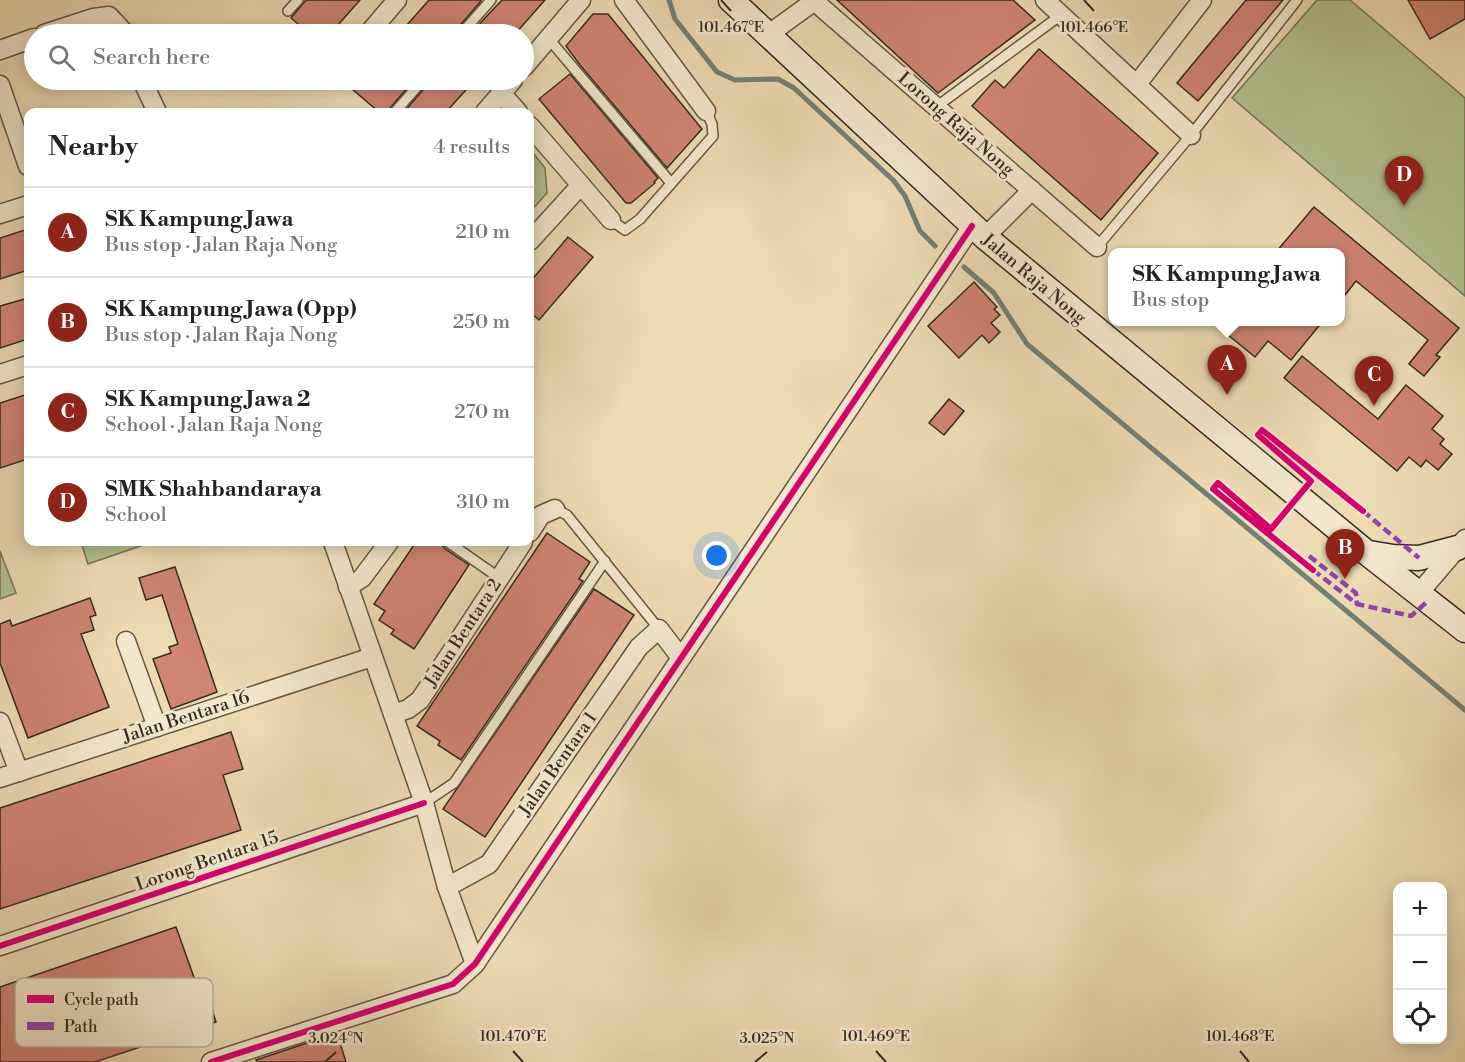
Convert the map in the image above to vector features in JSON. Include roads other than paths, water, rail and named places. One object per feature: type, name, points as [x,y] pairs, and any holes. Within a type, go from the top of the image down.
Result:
[{"type":"main road","name":"Jalan Raja Nong","points":[[731,0],[978,232],[1367,553],[1465,630]]},
{"type":"main road","points":[[1367,553],[1393,558],[1419,558],[1461,544]]},
{"type":"street","points":[[377,24],[397,0]]},
{"type":"street","points":[[534,55],[581,0]]},
{"type":"street","points":[[624,0],[706,111]]},
{"type":"street","points":[[769,34],[814,0]]},
{"type":"street","name":"Lorong Raja Nong","points":[[814,0],[1097,247]]},
{"type":"street","points":[[1045,0],[1191,135]]},
{"type":"street","points":[[1137,84],[1202,0]]},
{"type":"street","points":[[75,24],[109,16],[117,24]]},
{"type":"street","points":[[0,50],[24,42]]},
{"type":"street","points":[[0,85],[24,154]]},
{"type":"street","points":[[147,90],[155,108]]},
{"type":"street","points":[[488,108],[504,90]]},
{"type":"street","points":[[509,90],[516,108]]},
{"type":"street","points":[[534,131],[611,220]]},
{"type":"street","points":[[534,237],[581,185]]},
{"type":"street","points":[[211,1062],[453,984],[475,964],[681,658],[978,232],[1032,190]]},
{"type":"street","points":[[0,214],[24,206]]},
{"type":"street","points":[[0,374],[24,366]]},
{"type":"street","points":[[534,526],[541,515],[555,509]]},
{"type":"street","points":[[1419,592],[1461,544]]},
{"type":"street","points":[[334,546],[424,803],[447,887],[475,964]]},
{"type":"street","points":[[348,587],[362,578],[386,546]]},
{"type":"street","name":"Jalan Bentara 2","points":[[393,714],[408,709],[420,700],[520,546]]},
{"type":"street","points":[[659,629],[681,658]]},
{"type":"street","name":"Jalan Bentara 1","points":[[447,887],[489,864],[639,647],[659,629]]},
{"type":"street","points":[[126,641],[157,727]]},
{"type":"street","name":"Jalan Bentara 16","points":[[0,778],[372,657]]},
{"type":"street","points":[[0,722],[19,772]]},
{"type":"street","name":"Lorong Bentara 15","points":[[0,946],[424,803]]},
{"type":"lane","points":[[288,11],[298,0]]},
{"type":"lane","points":[[470,24],[491,0]]},
{"type":"lane","points":[[1097,247],[1191,135],[1297,0]]},
{"type":"lane","points":[[936,107],[1061,15]]},
{"type":"lane","points":[[548,39],[671,183]]},
{"type":"lane","points":[[398,108],[414,90]]},
{"type":"lane","points":[[611,220],[625,230],[640,219],[713,136],[712,124],[706,111]]},
{"type":"lane","points":[[555,509],[567,515],[659,629]]},
{"type":"lane","points":[[454,546],[498,577]]},
{"type":"lane","points":[[424,803],[454,783],[605,561]]},
{"type":"waterway","points":[[669,0],[675,19],[717,72],[735,80],[778,79],[794,88],[894,181],[905,196],[920,231],[935,246]]},
{"type":"waterway","points":[[964,267],[994,293],[1027,344],[1465,710]]},
{"type":"place","name":"SMK Shahbandaraya","points":[[1404,206]]},
{"type":"place","name":"SK Kampung Jawa","points":[[1227,395]]},
{"type":"place","name":"SK Kampung Jawa 2","points":[[1374,406]]},
{"type":"place","name":"SK Kampung Jawa (Opp)","points":[[1345,579]]}]
